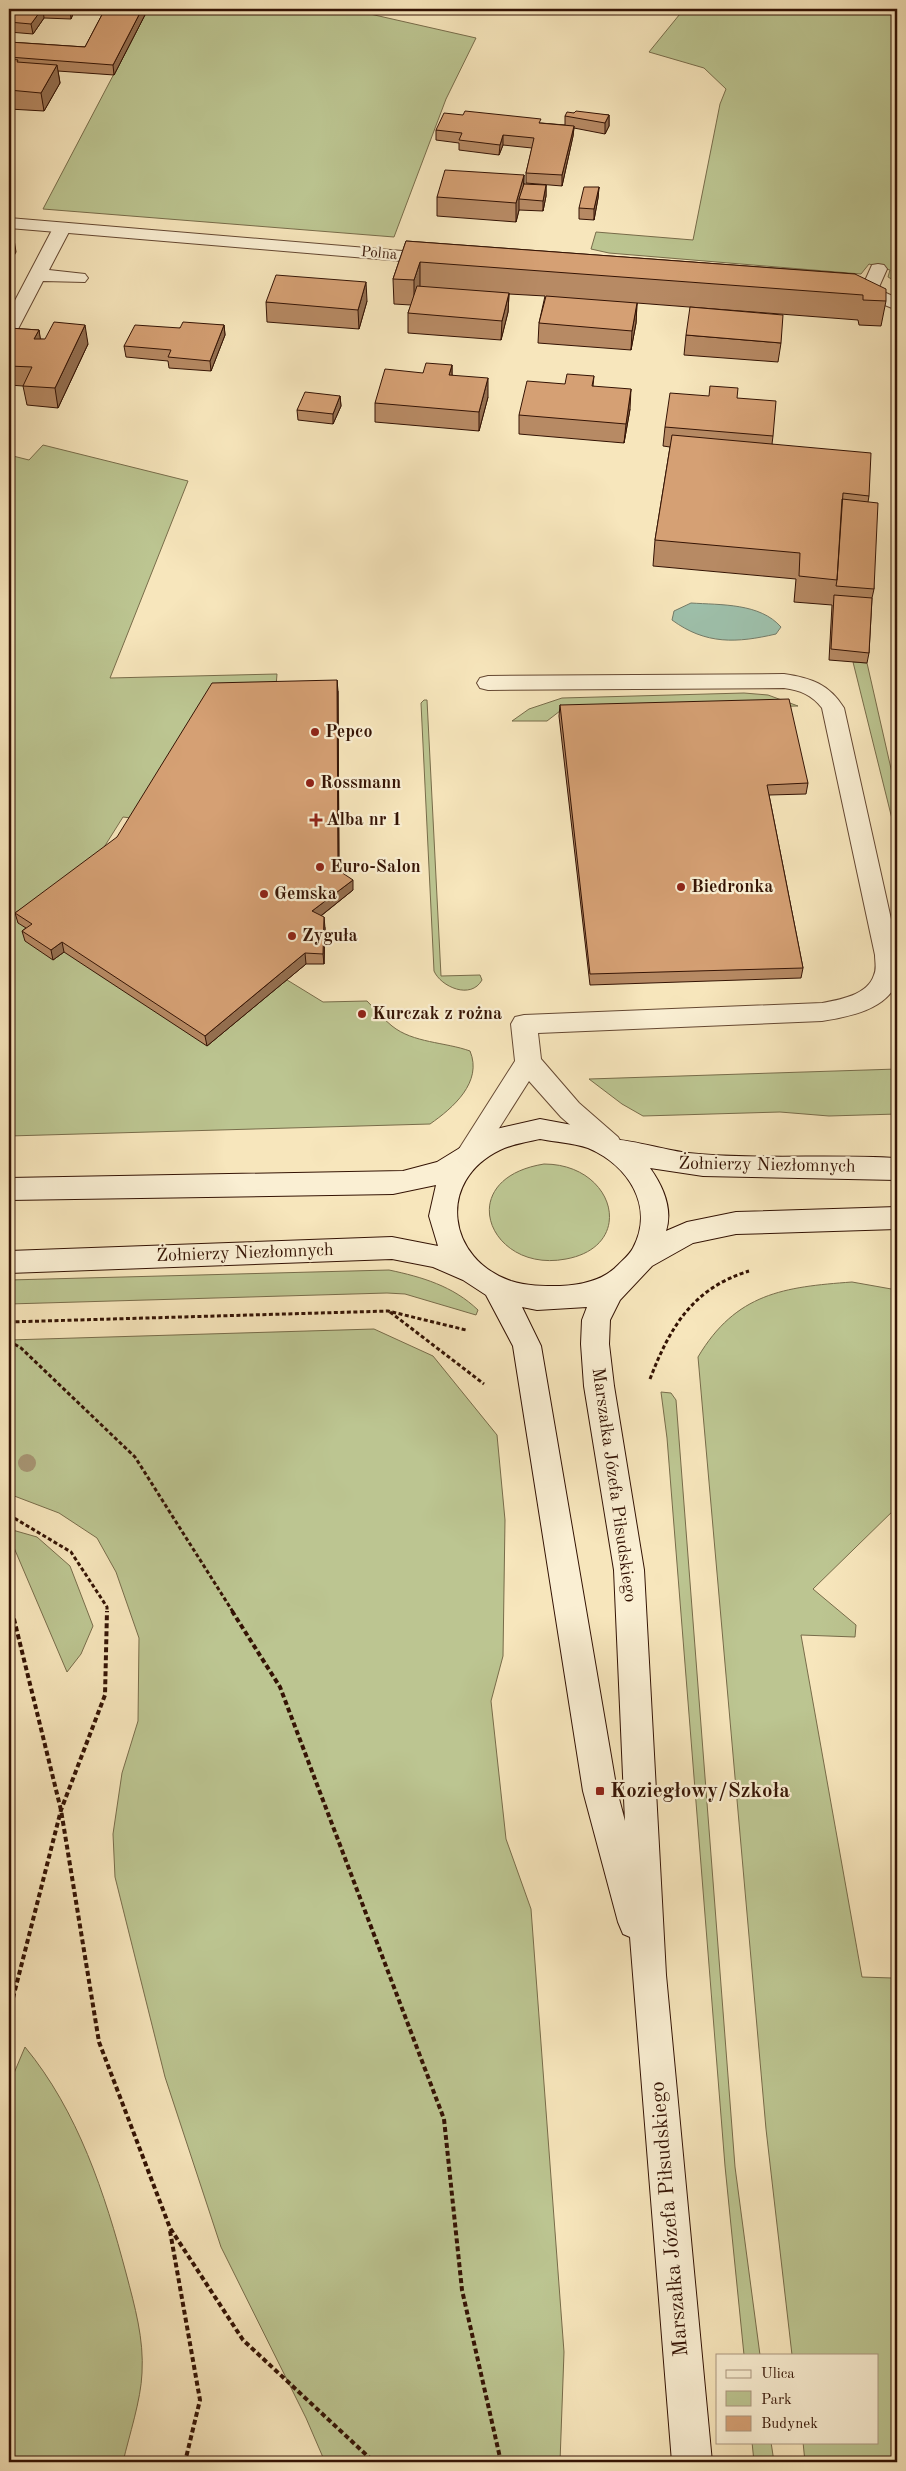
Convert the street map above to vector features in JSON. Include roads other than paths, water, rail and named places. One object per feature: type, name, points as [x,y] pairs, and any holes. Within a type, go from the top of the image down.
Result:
[{"type":"street","name":"Polna","points":[[9,224],[451,260]]},
{"type":"street","points":[[9,329],[62,228]]},
{"type":"street","points":[[869,292],[878,269]]},
{"type":"street","points":[[37,275],[79,278]]},
{"type":"street","points":[[832,288],[869,292],[897,305]]},
{"type":"street","points":[[488,683],[784,681],[804,684],[816,689],[827,696],[833,708],[887,955],[887,977],[874,994],[850,1008],[822,1012],[524,1024],[528,1062],[570,1110],[635,1165],[644,1176],[652,1194],[656,1214],[654,1236],[635,1266]]},
{"type":"street","points":[[486,1281],[462,1262],[445,1230],[442,1212],[453,1174],[468,1156],[528,1062]]},
{"type":"street","points":[[9,1189],[412,1181],[448,1170],[489,1142],[513,1133],[540,1129],[563,1130],[587,1134],[609,1144]]},
{"type":"street","name":"Żołnierzy Niezłomnych","points":[[609,1144],[664,1162],[700,1167],[814,1166],[897,1169]]},
{"type":"street","points":[[635,1266],[687,1233],[736,1223],[897,1218]]},
{"type":"street","name":"Żołnierzy Niezłomnych","points":[[9,1262],[392,1248],[415,1250],[438,1256],[486,1281],[522,1296],[552,1300],[580,1297],[604,1289],[635,1266]]},
{"type":"street","name":"Marszałka Józefa Piłsudskiego","points":[[635,1266],[610,1292],[600,1309],[596,1320],[595,1344],[599,1386],[629,1570],[649,1975],[692,2462]]},
{"type":"street","name":"Marszałka Józefa Piłsudskiego","points":[[486,1281],[523,1334],[526,1346],[600,1791],[649,1975]]},
{"type":"place","name":"Pepco","points":[[315,732]]},
{"type":"place","name":"Rossmann","points":[[310,783]]},
{"type":"place","name":"Alba nr 1","points":[[316,820]]},
{"type":"place","name":"Euro-Salon","points":[[320,867]]},
{"type":"place","name":"Biedronka","points":[[681,887]]},
{"type":"place","name":"Gemska","points":[[264,894]]},
{"type":"place","name":"Zyguła","points":[[292,936]]},
{"type":"place","name":"Kurczak z rożna","points":[[362,1014]]},
{"type":"place","name":"Koziegłowy/Szkoła","points":[[600,1791]]}]
